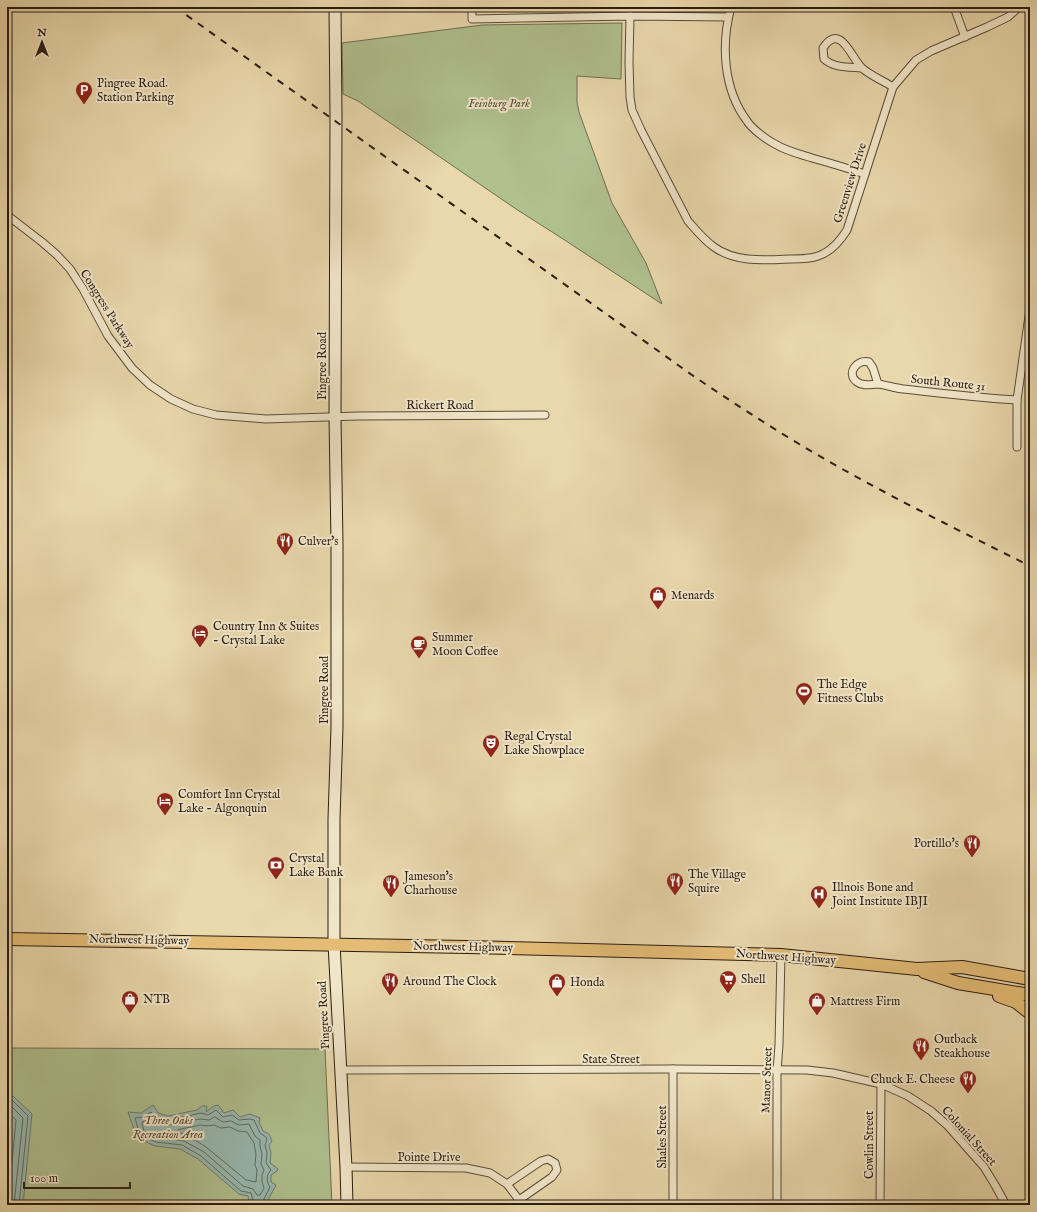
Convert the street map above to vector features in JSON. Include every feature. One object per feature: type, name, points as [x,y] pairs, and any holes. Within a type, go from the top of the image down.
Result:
[{"type":"main road","name":"Northwest Highway","points":[[7,939],[334,944],[781,955],[918,969],[962,967],[1030,979]]},
{"type":"main road","name":"Northwest Highway","points":[[918,969],[958,983],[1030,996]]},
{"type":"main road","points":[[958,983],[1016,1002],[1030,1014]]},
{"type":"street","name":"Pingree Road","points":[[335,7],[337,727],[334,819],[334,944],[347,1205]]},
{"type":"street","points":[[472,7],[472,19],[630,16],[728,18]]},
{"type":"street","points":[[731,7],[728,18],[725,49],[727,73],[733,97],[747,122],[760,134],[775,144],[795,153],[865,174]]},
{"type":"street","points":[[954,7],[965,37]]},
{"type":"street","name":"Greenview Drive","points":[[630,16],[629,62],[632,110],[640,130],[688,221],[714,248],[731,256],[749,260],[798,259],[818,256],[829,250],[839,242],[847,230],[893,87],[916,60],[931,51],[1008,17],[1019,7]]},
{"type":"street","points":[[861,68],[829,64],[824,59],[822,48],[831,39],[841,40],[861,68],[893,87]]},
{"type":"street","name":"Congress Parkway","points":[[7,215],[42,242],[66,264],[83,289],[108,336],[132,368],[150,385],[171,399],[193,409],[216,415],[266,419],[335,417]]},
{"type":"street","points":[[1017,447],[1017,400],[1030,309]]},
{"type":"street","name":"South Route 31","points":[[878,384],[893,388],[1017,400]]},
{"type":"street","name":"Rickert Road","points":[[335,417],[545,415]]},
{"type":"street","name":"Manor Street","points":[[777,1205],[777,1071],[781,955]]},
{"type":"street","name":"Shales Street","points":[[673,1069],[673,1205]]},
{"type":"street","name":"State Street","points":[[340,1070],[807,1070],[833,1073],[880,1084]]},
{"type":"street","name":"Cowlin Street","points":[[880,1084],[880,1205]]},
{"type":"street","name":"Colonial Street","points":[[880,1084],[908,1096],[931,1111],[947,1126],[984,1167],[1006,1205]]},
{"type":"street","name":"Pointe Drive","points":[[346,1167],[466,1168],[490,1173],[507,1184],[519,1202],[552,1177],[557,1170],[554,1163],[548,1159],[541,1161],[507,1184]]},
{"type":"green space","name":"Feinburg Park","points":[[622,23],[621,79],[577,76],[577,102],[579,112],[612,203],[646,263],[662,304],[516,209],[358,101],[343,94],[342,43],[482,25]]},
{"type":"green space","name":"Three Oaks Recreation Area","points":[[7,1048],[325,1049],[332,1205],[7,1205]]},
{"type":"water","points":[[7,1096],[13,1096],[32,1114],[23,1205],[7,1205]]},
{"type":"water","points":[[153,1105],[158,1113],[168,1116],[197,1110],[202,1106],[207,1106],[206,1112],[218,1105],[224,1113],[233,1110],[240,1117],[250,1114],[260,1118],[259,1122],[263,1131],[269,1134],[272,1141],[269,1145],[271,1153],[270,1163],[278,1169],[271,1175],[271,1182],[276,1185],[268,1200],[268,1205],[253,1205],[249,1203],[248,1196],[239,1194],[198,1159],[180,1149],[155,1146],[137,1138],[128,1112],[141,1113]]},
{"type":"railway","points":[[175,7],[692,375],[730,400],[786,436],[844,470],[913,507],[1030,566]]},
{"type":"place","name":"Pingree Road. Station Parking","points":[[84,105]]},
{"type":"place","name":"Culver's","points":[[285,556]]},
{"type":"place","name":"Menards","points":[[658,610]]},
{"type":"place","name":"Country Inn & Suites - Crystal Lake","points":[[200,648]]},
{"type":"place","name":"Summer Moon Coffee","points":[[419,659]]},
{"type":"place","name":"The Edge Fitness Clubs","points":[[804,706]]},
{"type":"place","name":"Regal Crystal Lake Showplace","points":[[491,758]]},
{"type":"place","name":"Comfort Inn Crystal Lake - Algonquin","points":[[165,816]]},
{"type":"place","name":"Portillo's","points":[[972,858]]},
{"type":"place","name":"Crystal Lake Bank","points":[[276,880]]},
{"type":"place","name":"The Village Squire","points":[[675,896]]},
{"type":"place","name":"Jameson's Charhouse","points":[[391,898]]},
{"type":"place","name":"Illnois Bone and Joint Institute IBJI","points":[[819,909]]},
{"type":"place","name":"Shell","points":[[728,994]]},
{"type":"place","name":"Around The Clock","points":[[390,996]]},
{"type":"place","name":"Honda","points":[[557,997]]},
{"type":"place","name":"NTB","points":[[130,1014]]},
{"type":"place","name":"Mattress Firm","points":[[817,1016]]},
{"type":"place","name":"Outback Steakhouse","points":[[921,1061]]},
{"type":"place","name":"Chuck E. Cheese","points":[[968,1094]]}]
